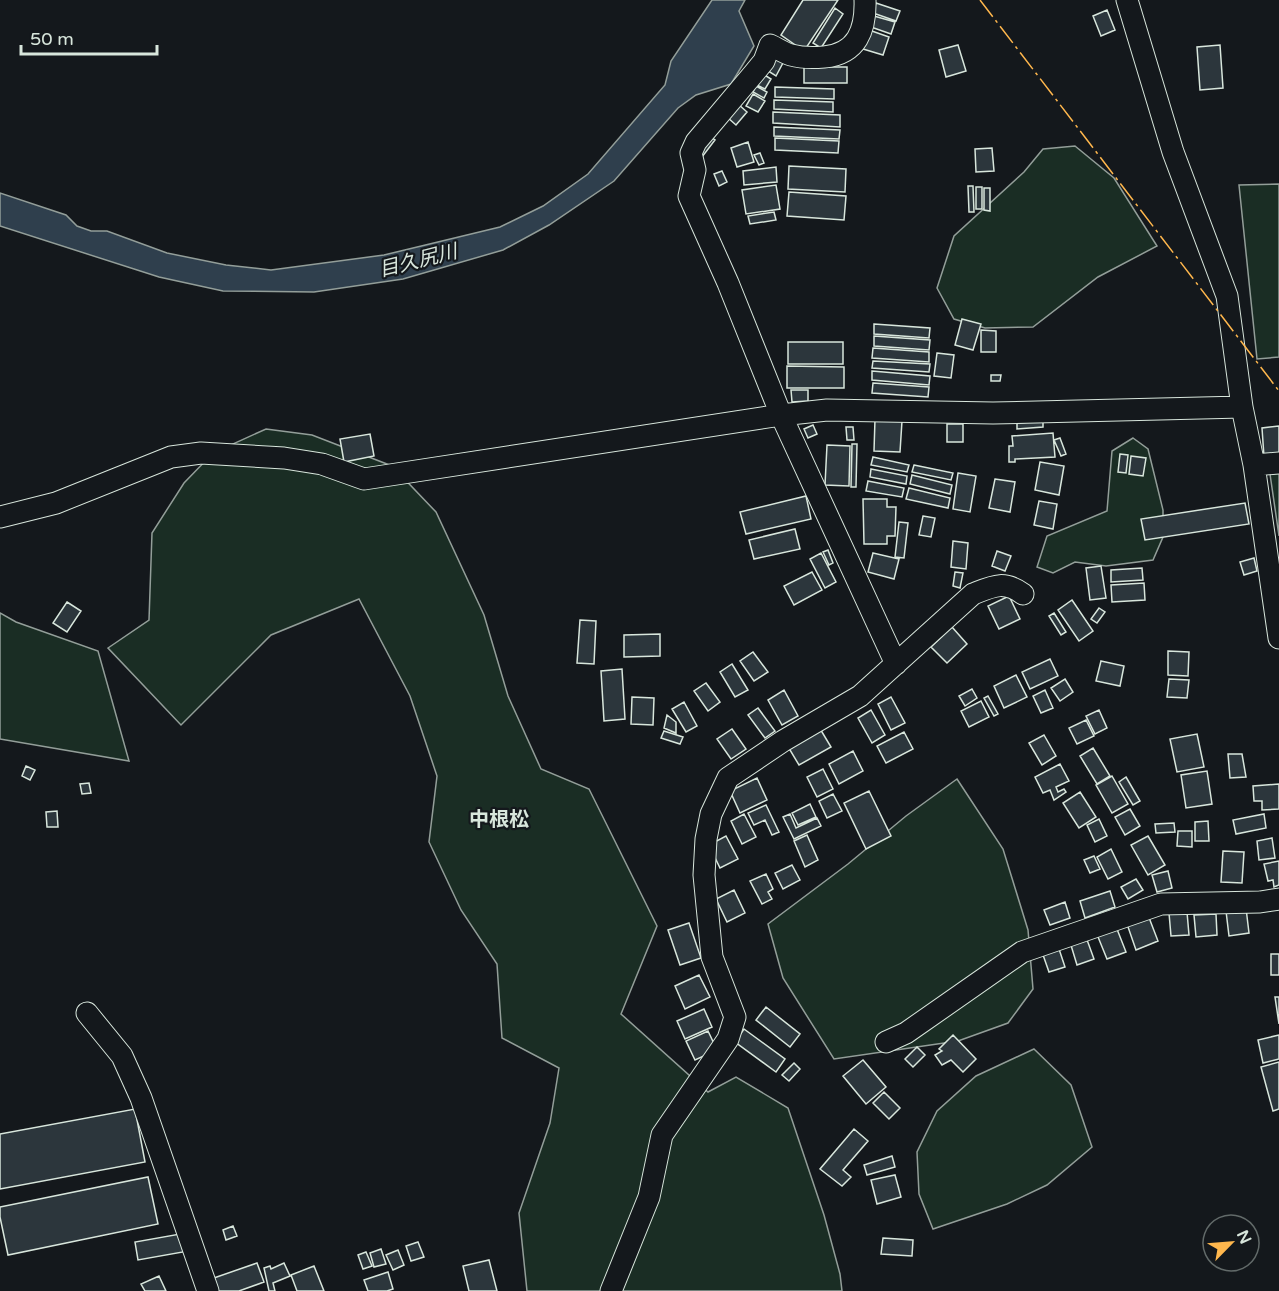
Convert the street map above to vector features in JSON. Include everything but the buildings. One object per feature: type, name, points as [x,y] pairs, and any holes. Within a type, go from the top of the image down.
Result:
[{"type":"street","points":[[865,0],[865,15],[860,35],[847,51],[829,57],[810,58],[791,55],[770,45],[764,61],[696,142],[691,153],[695,170],[689,196],[728,283],[781,415],[896,664]]},
{"type":"street","points":[[1127,0],[1173,152],[1227,296],[1279,638]]},
{"type":"street","points":[[0,517],[56,503],[171,457],[201,453],[284,458],[322,464],[364,479],[781,415],[827,410],[993,413],[1242,406]]},
{"type":"street","points":[[1254,465],[1279,463]]},
{"type":"street","points":[[611,1291],[649,1197],[662,1135],[728,1039],[735,1017],[712,957],[704,875],[706,838],[711,814],[728,778],[783,741],[860,696],[973,594],[1000,585],[1012,586],[1023,594]]},
{"type":"street","points":[[886,1042],[906,1033],[1022,952],[1161,904],[1260,902],[1279,899]]},
{"type":"street","points":[[87,1013],[122,1056],[141,1098],[208,1291]]},
{"type":"green space","points":[[1075,146],[1114,178],[1157,246],[1098,277],[1033,327],[985,328],[954,319],[937,288],[954,236],[1024,172],[1043,149]]},
{"type":"green space","points":[[1279,184],[1279,357],[1257,359],[1239,185]]},
{"type":"green space","points":[[266,429],[312,435],[392,466],[436,512],[484,615],[508,696],[541,769],[589,789],[657,926],[621,1014],[708,1092],[736,1077],[788,1108],[824,1215],[840,1274],[842,1291],[527,1291],[519,1213],[550,1123],[559,1068],[502,1038],[497,964],[461,910],[429,842],[437,776],[410,696],[359,599],[271,635],[181,725],[108,648],[149,620],[152,533],[184,483],[213,453]]},
{"type":"green space","points":[[1133,438],[1148,449],[1163,510],[1163,537],[1153,560],[1106,566],[1075,562],[1053,573],[1037,567],[1047,536],[1107,511],[1112,451]]},
{"type":"green space","points":[[1279,473],[1279,536],[1270,474]]},
{"type":"green space","points":[[0,613],[16,622],[98,651],[129,761],[0,739]]},
{"type":"green space","points":[[957,779],[1003,849],[1028,930],[1033,989],[1008,1023],[958,1041],[834,1059],[783,978],[768,924]]},
{"type":"green space","points":[[1034,1049],[1071,1085],[1092,1147],[1047,1185],[1007,1204],[933,1229],[919,1194],[917,1152],[937,1111],[976,1076]]},
{"type":"water","name":"目久尻川","points":[[712,0],[745,0],[739,11],[754,46],[731,84],[696,95],[678,108],[614,181],[549,225],[503,250],[403,279],[314,292],[223,291],[159,277],[0,226],[0,193],[66,215],[77,226],[91,231],[107,231],[167,253],[226,265],[271,270],[384,255],[500,227],[543,206],[588,174],[665,85],[671,61]]},
{"type":"power","points":[[980,0],[1279,391]]},
{"type":"district","name":"中根松","points":[[499,820]]}]
